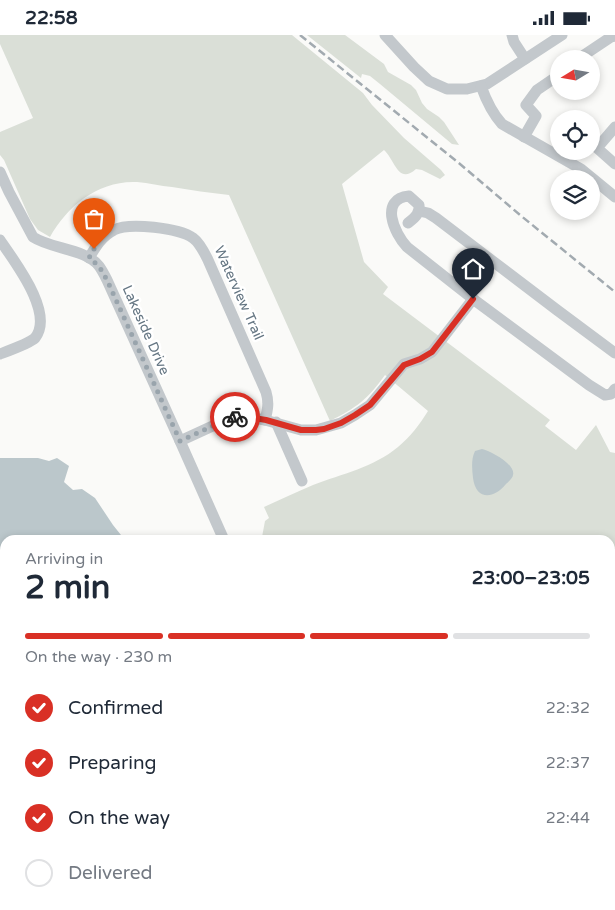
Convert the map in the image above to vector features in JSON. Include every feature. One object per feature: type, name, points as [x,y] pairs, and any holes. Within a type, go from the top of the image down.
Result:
[{"type":"street","points":[[385,35],[429,81],[447,89],[466,89],[486,84],[562,35]]},
{"type":"street","points":[[512,35],[514,42],[525,59]]},
{"type":"street","points":[[592,50],[615,36]]},
{"type":"street","points":[[524,137],[536,116],[526,105],[537,90],[550,81]]},
{"type":"street","points":[[481,85],[496,118],[502,124],[581,169],[615,197]]},
{"type":"street","points":[[615,127],[597,148],[615,164]]},
{"type":"street","name":"Lakeside Drive","points":[[0,172],[4,195],[33,237],[39,241],[76,252],[89,258],[99,266],[222,535]]},
{"type":"street","points":[[408,223],[414,219],[419,211],[419,205],[409,197],[402,197],[393,205],[391,212],[393,225],[406,247],[589,385],[604,395],[611,394],[615,389]]},
{"type":"street","points":[[419,211],[436,217],[615,353]]},
{"type":"street","name":"Waterview Trail","points":[[89,258],[99,241],[119,227],[129,226],[173,230],[193,238],[201,247],[208,260],[266,392],[271,421],[302,481]]},
{"type":"street","points":[[0,240],[26,280],[36,302],[41,321],[39,331],[34,340],[0,353]]},
{"type":"street","points":[[180,441],[230,418],[241,416],[271,421],[301,430],[316,430],[341,423],[370,405],[404,365],[432,352],[473,299]]},
{"type":"shaded area","points":[[0,35],[292,35],[363,93],[404,138],[445,175],[440,179],[416,169],[410,173],[401,173],[384,150],[342,184],[364,262],[388,287],[383,294],[550,420],[545,426],[576,450],[596,425],[610,452],[615,453],[615,535],[262,535],[265,521],[269,518],[264,507],[313,485],[379,460],[407,439],[428,411],[385,375],[361,402],[330,421],[229,195],[141,182],[110,185],[97,190],[75,205],[65,215],[50,237],[38,230],[30,219],[0,155],[0,132],[33,118],[0,44]]},
{"type":"shaded area","points":[[307,35],[345,35],[384,64],[388,72],[411,85],[427,109],[444,122],[459,145],[452,144],[370,76],[362,74],[361,78]]},
{"type":"shaded area","points":[[482,449],[507,462],[513,471],[513,476],[510,480],[496,493],[491,495],[482,494],[478,491],[473,478],[472,464],[474,454],[475,451]]},
{"type":"shaded area","points":[[0,458],[38,458],[49,461],[57,458],[69,466],[64,482],[73,490],[82,489],[95,498],[121,535],[0,535]]},
{"type":"railway","points":[[300,35],[615,292]]},
{"type":"way so far","points":[[94,249],[89,258],[99,266],[107,280],[180,441],[235,417]]},
{"type":"route","points":[[235,417],[241,416],[266,420],[301,430],[324,429],[341,423],[370,405],[404,365],[432,352],[473,299]]}]
